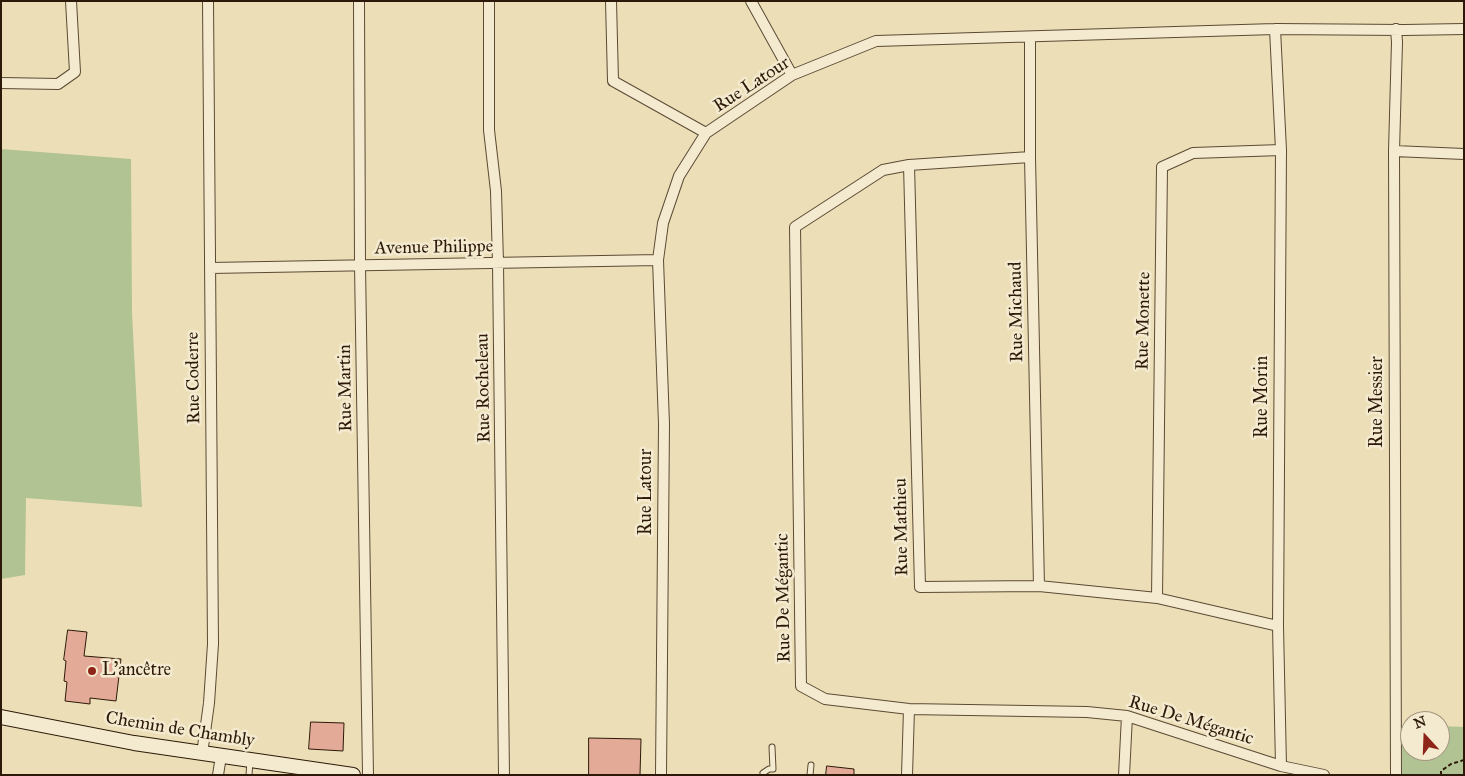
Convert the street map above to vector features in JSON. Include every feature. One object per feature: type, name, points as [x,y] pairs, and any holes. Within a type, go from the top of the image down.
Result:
[{"type":"street","points":[[1,83],[58,84],[75,72],[71,1]]},
{"type":"street","name":"Rue Coderre","points":[[202,754],[209,703],[213,644],[208,1]]},
{"type":"street","name":"Rue Martin","points":[[359,1],[360,266],[368,775]]},
{"type":"street","name":"Rue Rocheleau","points":[[489,1],[489,130],[496,191],[498,263],[504,775]]},
{"type":"street","points":[[611,1],[613,80],[706,133]]},
{"type":"street","points":[[751,1],[792,75]]},
{"type":"street","name":"Rue Latour","points":[[662,775],[664,424],[658,260],[663,223],[679,176],[706,133],[792,75],[876,42],[1275,28],[1464,29]]},
{"type":"street","name":"Rue Morin","points":[[1275,28],[1281,150],[1278,626],[1281,766]]},
{"type":"street","name":"Rue Messier","points":[[1396,29],[1394,151],[1396,775]]},
{"type":"street","name":"Rue Michaud","points":[[1030,37],[1030,157],[1039,586]]},
{"type":"street","name":"Rue Monette","points":[[1157,598],[1162,167],[1193,154],[1281,150]]},
{"type":"street","points":[[1394,151],[1464,154]]},
{"type":"street","name":"Rue De Mégantic","points":[[1030,157],[909,166],[883,170],[795,227],[801,686],[825,699],[909,709],[1087,712],[1127,716],[1281,766],[1324,775]]},
{"type":"street","name":"Rue Mathieu","points":[[909,166],[920,586],[1039,586],[1157,598],[1278,626]]},
{"type":"street","name":"Avenue Philippe","points":[[210,268],[658,260]]},
{"type":"street","points":[[908,775],[909,709]]},
{"type":"street","points":[[1124,775],[1127,716]]},
{"type":"street","name":"Chemin de Chambly","points":[[1,717],[134,743],[222,756],[249,768],[353,775]]},
{"type":"street","points":[[218,775],[222,756]]},
{"type":"lane","points":[[763,774],[772,769],[772,747]]},
{"type":"lane","points":[[810,775],[811,765]]},
{"type":"lane","points":[[763,774],[764,766]]},
{"type":"path","points":[[1441,775],[1441,771],[1451,764],[1464,760]]},
{"type":"green space","points":[[1,149],[131,159],[132,313],[142,507],[26,498],[25,575],[1,579]]},
{"type":"green space","points":[[1450,726],[1464,727],[1464,775],[1402,775],[1402,761],[1450,761]]},
{"type":"building","name":"L'ancêtre","points":[[68,630],[87,632],[84,656],[121,659],[116,701],[90,698],[90,704],[65,701],[67,682],[64,681],[66,661],[64,660]]},
{"type":"building","points":[[311,722],[344,723],[343,751],[309,749]]},
{"type":"building","points":[[589,738],[641,739],[640,775],[589,775]]},
{"type":"building","points":[[827,766],[854,769],[854,775],[826,775]]},
{"type":"place","name":"L'ancêtre","points":[[92,671]]}]
